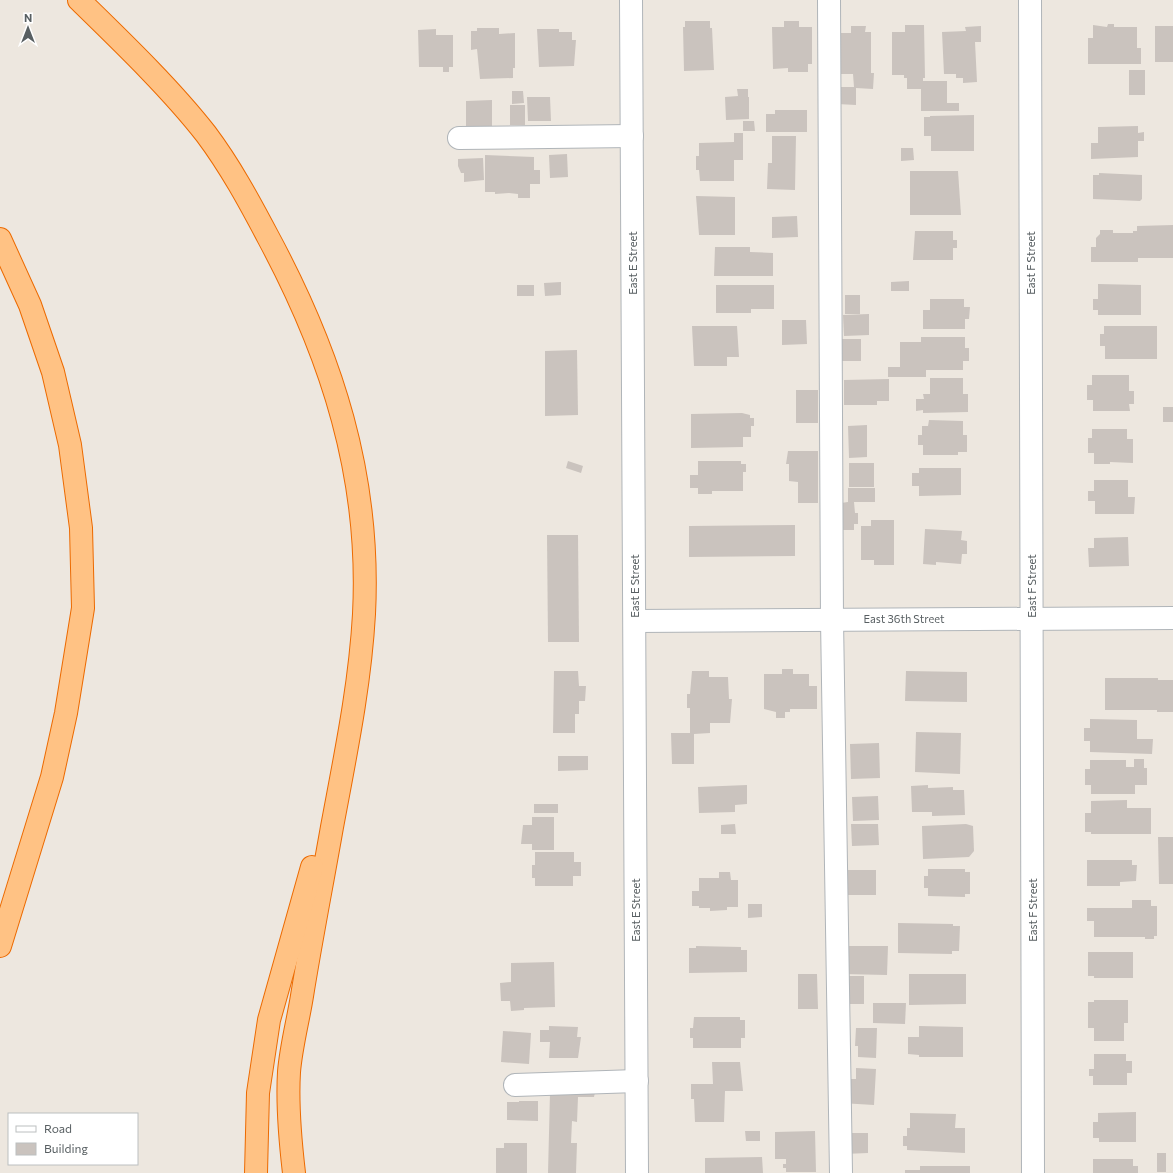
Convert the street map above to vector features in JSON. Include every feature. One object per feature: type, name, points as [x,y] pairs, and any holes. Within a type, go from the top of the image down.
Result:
[{"type":"highway","points":[[79,0],[159,81],[204,133],[239,181],[292,281],[313,330],[331,378],[345,425],[358,484],[363,534],[364,614],[354,706],[289,1070],[289,1134],[294,1173]]},
{"type":"highway","points":[[0,239],[30,305],[53,372],[70,445],[81,528],[83,608],[66,713],[52,777],[0,946]]},
{"type":"highway","points":[[256,1173],[258,1093],[269,1020],[316,854],[354,706]]},
{"type":"street","name":"East E Street","points":[[631,0],[637,1173]]},
{"type":"street","points":[[828,0],[832,620],[841,1173]]},
{"type":"street","name":"East F Street","points":[[1030,0],[1033,619],[1033,1173]]},
{"type":"street","points":[[459,138],[632,136]]},
{"type":"street","name":"East 36th Street","points":[[635,621],[1173,618]]},
{"type":"street","points":[[514,1085],[637,1081]]},
{"type":"building","points":[[685,21],[710,21],[710,28],[712,28],[714,70],[684,71],[683,27],[685,27]]},
{"type":"building","points":[[784,21],[799,21],[799,27],[812,27],[812,64],[808,64],[808,72],[788,72],[788,68],[773,69],[772,27],[784,27]]},
{"type":"building","points":[[1108,24],[1114,24],[1114,27],[1137,27],[1137,48],[1141,48],[1141,64],[1088,64],[1088,38],[1093,38],[1093,25],[1107,27]]},
{"type":"building","points":[[905,25],[924,25],[925,78],[923,78],[923,81],[947,81],[947,103],[959,103],[959,111],[921,111],[921,89],[907,89],[907,78],[904,78],[904,75],[892,75],[892,32],[905,32]]},
{"type":"building","points":[[851,26],[866,26],[865,32],[871,32],[871,73],[874,73],[873,89],[856,88],[856,105],[837,104],[837,87],[854,87],[853,74],[839,74],[839,33],[851,33]]},
{"type":"building","points":[[981,26],[981,42],[975,42],[977,82],[963,83],[963,78],[956,78],[956,74],[944,74],[942,32],[966,31],[965,27]]},
{"type":"building","points":[[1155,26],[1173,26],[1173,62],[1155,62]]},
{"type":"building","points":[[477,28],[499,28],[499,34],[515,33],[515,68],[513,68],[513,78],[480,79],[477,49],[471,50],[471,31],[477,31]]},
{"type":"building","points":[[436,29],[436,35],[453,35],[453,67],[449,67],[449,72],[443,72],[443,67],[419,67],[418,30]]},
{"type":"building","points":[[537,29],[559,29],[559,32],[572,32],[572,40],[576,40],[574,66],[539,67]]},
{"type":"building","points":[[1129,70],[1145,70],[1145,95],[1129,95]]},
{"type":"building","points":[[737,89],[748,89],[749,119],[726,120],[725,97],[738,96]]},
{"type":"building","points":[[512,91],[523,91],[524,103],[512,104]]},
{"type":"building","points":[[527,97],[550,97],[551,121],[528,121]]},
{"type":"building","points":[[492,100],[492,130],[466,130],[466,101]]},
{"type":"building","points":[[510,105],[525,105],[525,125],[510,125]]},
{"type":"building","points":[[775,110],[807,110],[807,132],[766,132],[766,114],[775,114]]},
{"type":"building","points":[[974,115],[974,151],[931,151],[931,136],[924,136],[924,117]]},
{"type":"building","points":[[743,121],[754,121],[755,131],[743,131]]},
{"type":"building","points":[[1138,126],[1138,133],[1144,132],[1144,141],[1138,141],[1138,157],[1091,159],[1091,143],[1098,143],[1098,127]]},
{"type":"building","points":[[734,133],[743,133],[743,160],[734,160],[734,181],[700,181],[699,170],[696,170],[696,156],[699,156],[699,143],[734,142]]},
{"type":"building","points":[[772,136],[796,136],[795,190],[767,189],[768,163],[772,163]]},
{"type":"building","points":[[901,148],[913,148],[914,160],[901,161]]},
{"type":"building","points":[[567,154],[568,177],[550,178],[549,155]]},
{"type":"building","points":[[485,155],[534,157],[534,170],[540,170],[540,184],[530,184],[530,198],[518,198],[518,194],[495,194],[495,192],[485,192]]},
{"type":"building","points":[[483,158],[484,180],[464,182],[464,173],[461,173],[458,166],[458,159]]},
{"type":"building","points":[[910,171],[958,171],[961,215],[910,215]]},
{"type":"building","points":[[1099,173],[1142,175],[1142,199],[1140,201],[1093,199],[1093,175],[1099,175]]},
{"type":"building","points":[[696,196],[735,197],[735,235],[699,235]]},
{"type":"building","points":[[797,216],[798,237],[772,238],[772,217]]},
{"type":"building","points":[[1173,225],[1173,258],[1138,258],[1138,262],[1091,262],[1091,247],[1096,247],[1096,238],[1100,234],[1100,230],[1113,230],[1113,233],[1133,233],[1133,231],[1137,231],[1137,226]]},
{"type":"building","points":[[915,231],[953,231],[953,240],[957,240],[957,248],[953,248],[953,260],[913,260]]},
{"type":"building","points":[[715,247],[750,247],[750,252],[773,253],[773,276],[714,276]]},
{"type":"building","points":[[909,281],[909,291],[891,291],[891,282]]},
{"type":"building","points":[[561,282],[561,295],[545,296],[544,283]]},
{"type":"building","points":[[1098,284],[1141,285],[1141,315],[1098,315],[1098,310],[1093,310],[1093,299],[1098,299]]},
{"type":"building","points":[[517,285],[534,285],[534,296],[517,296]]},
{"type":"building","points":[[716,285],[774,285],[774,309],[751,309],[751,313],[716,313]]},
{"type":"building","points":[[845,295],[860,295],[860,314],[845,314]]},
{"type":"building","points":[[930,299],[964,299],[964,307],[970,307],[969,319],[965,319],[965,329],[923,329],[923,310],[930,310]]},
{"type":"building","points":[[869,314],[869,335],[844,336],[843,315]]},
{"type":"building","points":[[782,320],[806,320],[807,344],[782,345]]},
{"type":"building","points":[[692,326],[737,326],[739,357],[727,357],[727,366],[694,366]]},
{"type":"building","points":[[1104,326],[1157,326],[1157,359],[1105,359],[1105,346],[1100,346],[1100,334],[1104,334]]},
{"type":"building","points":[[921,337],[965,337],[965,348],[969,348],[969,361],[963,361],[963,370],[926,370],[926,377],[888,377],[888,367],[900,367],[900,342],[921,342]]},
{"type":"building","points":[[839,339],[861,339],[861,361],[840,361]]},
{"type":"building","points":[[577,350],[578,415],[545,416],[545,351]]},
{"type":"building","points":[[1092,375],[1129,375],[1129,391],[1134,391],[1134,404],[1129,404],[1130,411],[1093,411],[1093,400],[1087,400],[1087,385],[1092,385]]},
{"type":"building","points":[[930,378],[963,378],[963,394],[968,394],[968,412],[923,413],[923,410],[916,411],[916,399],[924,399],[923,394],[930,394]]},
{"type":"building","points":[[889,379],[889,401],[877,401],[877,405],[844,405],[844,380]]},
{"type":"building","points":[[796,390],[818,390],[818,423],[796,423]]},
{"type":"building","points":[[1163,407],[1173,407],[1173,422],[1163,422]]},
{"type":"building","points":[[742,413],[750,415],[750,418],[754,418],[754,426],[751,426],[751,437],[743,437],[743,447],[691,448],[691,414]]},
{"type":"building","points":[[929,420],[963,421],[963,435],[967,435],[967,452],[958,452],[958,455],[923,455],[923,445],[918,445],[918,435],[922,435],[922,426],[928,426]]},
{"type":"building","points":[[867,425],[867,457],[849,458],[848,426]]},
{"type":"building","points":[[1092,429],[1127,429],[1127,439],[1133,439],[1133,463],[1110,462],[1110,464],[1094,464],[1094,453],[1088,453],[1088,438],[1092,438]]},
{"type":"building","points":[[788,451],[818,451],[818,503],[798,503],[798,482],[789,481],[789,464],[786,464]]},
{"type":"building","points":[[568,461],[583,466],[581,473],[566,468]]},
{"type":"building","points":[[698,461],[741,461],[741,464],[746,464],[746,472],[743,472],[743,491],[712,491],[712,494],[698,494],[698,488],[690,488],[690,475],[698,475]]},
{"type":"building","points":[[849,463],[874,463],[874,487],[849,487]]},
{"type":"building","points":[[919,468],[961,468],[961,495],[919,496],[919,486],[912,486],[912,473],[919,473]]},
{"type":"building","points":[[1094,480],[1128,480],[1128,497],[1135,497],[1134,514],[1095,514],[1095,501],[1088,501],[1088,491],[1094,491]]},
{"type":"building","points":[[848,488],[875,488],[875,502],[854,502],[855,513],[858,513],[858,524],[854,524],[854,530],[841,530],[841,503],[848,502]]},
{"type":"building","points":[[871,520],[894,520],[894,565],[874,565],[874,560],[861,560],[861,526],[871,526]]},
{"type":"building","points":[[795,525],[795,556],[689,557],[689,526]]},
{"type":"building","points":[[925,529],[962,531],[961,540],[967,541],[967,554],[962,554],[961,564],[936,562],[936,565],[923,564]]},
{"type":"building","points":[[547,535],[578,535],[579,642],[548,642]]},
{"type":"building","points":[[1128,537],[1129,566],[1089,567],[1088,548],[1094,548],[1094,538]]},
{"type":"building","points":[[782,669],[793,669],[793,674],[809,674],[809,686],[817,686],[817,709],[790,709],[790,712],[785,712],[785,718],[776,718],[776,712],[764,709],[764,674],[782,674]]},
{"type":"building","points":[[554,671],[578,671],[579,686],[586,686],[585,701],[579,701],[579,714],[575,714],[575,733],[553,733]]},
{"type":"building","points":[[692,671],[709,671],[709,677],[728,677],[729,699],[732,699],[730,723],[710,723],[710,733],[694,734],[694,764],[672,764],[671,733],[690,733],[690,708],[687,708],[687,694],[690,694]]},
{"type":"building","points":[[906,671],[967,672],[967,702],[905,701]]},
{"type":"building","points":[[1105,678],[1158,678],[1158,680],[1173,680],[1173,712],[1157,712],[1157,710],[1105,710]]},
{"type":"building","points":[[1090,719],[1137,720],[1137,739],[1153,739],[1152,754],[1090,752],[1090,741],[1084,741],[1084,728],[1090,728]]},
{"type":"building","points":[[916,732],[961,733],[960,774],[915,772]]},
{"type":"building","points":[[879,743],[880,778],[851,779],[850,744]]},
{"type":"building","points":[[558,756],[588,756],[588,770],[558,771]]},
{"type":"building","points":[[1134,759],[1144,759],[1144,768],[1147,768],[1147,785],[1135,785],[1135,794],[1091,794],[1091,785],[1085,785],[1085,769],[1090,769],[1090,760],[1126,760],[1126,767],[1134,767]]},
{"type":"building","points":[[747,785],[747,804],[735,805],[735,812],[699,813],[698,787]]},
{"type":"building","points":[[928,785],[928,788],[953,787],[953,790],[964,790],[965,815],[932,816],[932,812],[912,812],[911,786]]},
{"type":"building","points":[[878,796],[879,820],[853,821],[852,797]]},
{"type":"building","points":[[1127,800],[1127,808],[1151,808],[1151,834],[1091,834],[1091,832],[1085,832],[1085,813],[1091,813],[1091,801]]},
{"type":"building","points":[[534,804],[558,804],[558,813],[534,813]]},
{"type":"building","points":[[532,817],[554,817],[554,850],[532,850],[532,844],[521,844],[523,825],[532,825]]},
{"type":"building","points":[[735,824],[736,834],[721,834],[721,825]]},
{"type":"building","points":[[851,824],[878,824],[879,845],[852,846]]},
{"type":"building","points":[[966,824],[973,826],[974,851],[969,857],[923,859],[922,826]]},
{"type":"building","points":[[1158,837],[1173,837],[1173,884],[1159,884]]},
{"type":"building","points":[[535,852],[574,852],[574,862],[581,862],[581,876],[573,876],[573,886],[535,886],[535,878],[532,878],[532,865],[535,865]]},
{"type":"building","points":[[1087,860],[1132,860],[1132,865],[1137,865],[1136,881],[1120,882],[1120,886],[1087,886]]},
{"type":"building","points":[[928,869],[965,869],[965,872],[970,872],[970,894],[965,894],[965,897],[928,896],[928,888],[924,888],[924,876],[928,876]]},
{"type":"building","points":[[842,870],[876,870],[876,895],[842,895]]},
{"type":"building","points":[[719,872],[730,872],[731,880],[738,880],[738,907],[727,907],[727,910],[710,911],[710,908],[699,908],[699,906],[692,906],[692,891],[699,891],[699,878],[719,878]]},
{"type":"building","points":[[1132,900],[1151,900],[1151,906],[1157,906],[1157,936],[1154,936],[1154,939],[1145,939],[1145,937],[1094,937],[1094,921],[1087,921],[1087,908],[1132,908]]},
{"type":"building","points":[[748,904],[762,904],[762,917],[748,918]]},
{"type":"building","points":[[898,923],[953,924],[953,926],[960,926],[959,951],[952,951],[952,954],[898,953]]},
{"type":"building","points":[[696,946],[741,947],[741,950],[747,950],[747,972],[689,973],[689,948],[696,948]]},
{"type":"building","points":[[842,946],[888,946],[887,975],[842,974]]},
{"type":"building","points":[[1088,952],[1133,952],[1133,978],[1094,978],[1094,976],[1088,976]]},
{"type":"building","points":[[554,962],[555,1007],[524,1008],[524,1010],[511,1011],[510,1001],[501,1001],[500,983],[511,982],[511,963]]},
{"type":"building","points":[[798,974],[817,974],[818,1009],[798,1009]]},
{"type":"building","points":[[909,974],[966,974],[966,1004],[909,1005]]},
{"type":"building","points":[[842,976],[864,976],[864,1004],[842,1004]]},
{"type":"building","points":[[1094,1000],[1128,1000],[1128,1023],[1124,1023],[1124,1041],[1094,1041],[1094,1028],[1088,1028],[1088,1002],[1094,1002]]},
{"type":"building","points":[[873,1003],[906,1003],[905,1024],[873,1023]]},
{"type":"building","points":[[694,1017],[740,1017],[740,1020],[745,1020],[745,1038],[741,1038],[741,1048],[693,1048],[693,1038],[690,1038],[690,1028],[693,1028]]},
{"type":"building","points":[[549,1026],[578,1027],[577,1037],[581,1037],[578,1058],[549,1058],[550,1042],[540,1042],[540,1030],[549,1030]]},
{"type":"building","points":[[919,1026],[963,1027],[963,1057],[919,1057],[919,1055],[908,1054],[908,1037],[919,1037]]},
{"type":"building","points":[[856,1028],[877,1028],[876,1058],[858,1057],[858,1046],[855,1046]]},
{"type":"building","points":[[503,1031],[531,1033],[529,1064],[501,1062]]},
{"type":"building","points":[[1094,1054],[1126,1054],[1126,1061],[1132,1061],[1132,1073],[1127,1073],[1127,1085],[1093,1085],[1093,1076],[1089,1076],[1089,1069],[1094,1069]]},
{"type":"building","points":[[712,1062],[740,1062],[743,1091],[725,1091],[724,1122],[695,1122],[694,1099],[691,1099],[691,1084],[713,1084]]},
{"type":"building","points":[[856,1068],[876,1069],[874,1105],[841,1103],[842,1079],[856,1079]]},
{"type":"building","points":[[595,1092],[594,1097],[578,1097],[577,1122],[572,1121],[571,1143],[577,1143],[576,1173],[548,1173],[550,1093]]},
{"type":"building","points":[[538,1101],[538,1121],[507,1120],[507,1102]]},
{"type":"building","points":[[1136,1112],[1136,1142],[1099,1142],[1099,1138],[1093,1138],[1093,1122],[1098,1122],[1098,1113]]},
{"type":"building","points":[[910,1113],[956,1114],[955,1128],[965,1128],[965,1153],[907,1150],[907,1146],[903,1146],[903,1136],[907,1136],[907,1128],[910,1128]]},
{"type":"building","points":[[745,1131],[760,1131],[760,1141],[746,1141]]},
{"type":"building","points":[[815,1131],[816,1172],[786,1172],[786,1168],[783,1168],[783,1164],[786,1164],[786,1159],[775,1159],[775,1132]]},
{"type":"building","points":[[844,1133],[868,1133],[868,1153],[844,1154]]},
{"type":"building","points":[[504,1143],[527,1143],[527,1173],[496,1173],[496,1148],[504,1148]]},
{"type":"building","points":[[1157,1153],[1166,1153],[1166,1172],[1157,1172]]},
{"type":"building","points":[[762,1157],[763,1173],[705,1173],[705,1158]]},
{"type":"building","points":[[1093,1159],[1133,1159],[1133,1166],[1138,1166],[1138,1173],[1093,1173]]},
{"type":"building","points":[[920,1166],[970,1166],[970,1173],[905,1173],[905,1170],[920,1170]]}]
